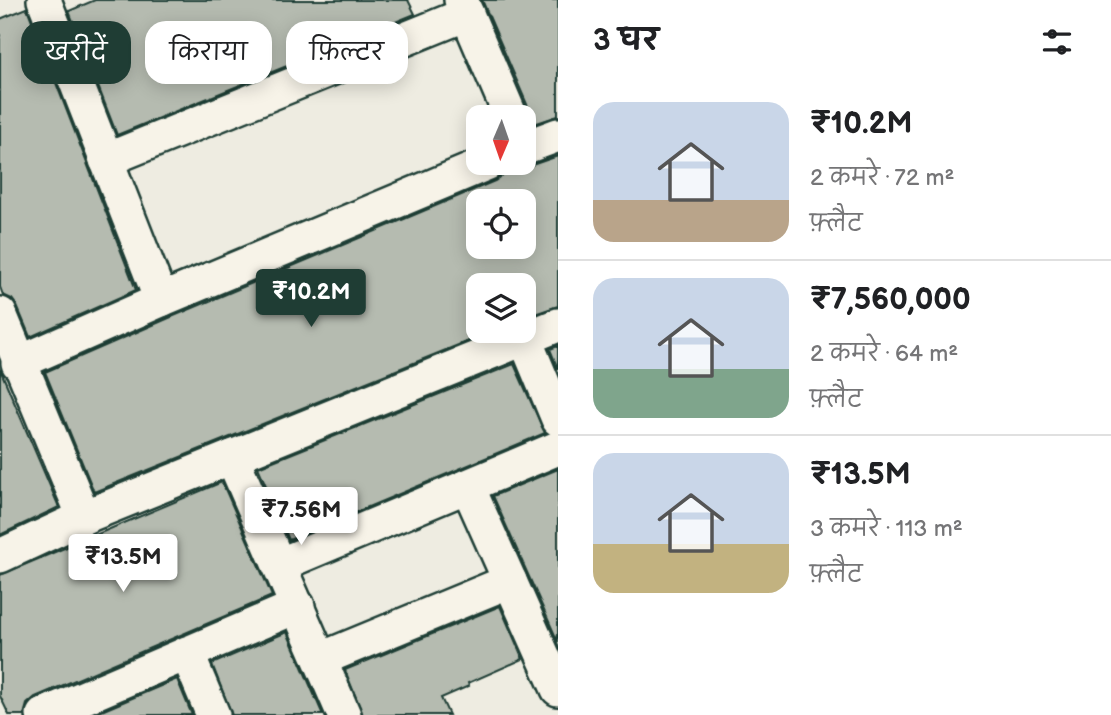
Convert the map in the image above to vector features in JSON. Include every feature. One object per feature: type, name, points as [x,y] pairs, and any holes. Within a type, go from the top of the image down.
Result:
[{"type":"street","points":[[44,0],[161,300]]},
{"type":"street","points":[[106,160],[464,7],[505,105]]},
{"type":"street","points":[[536,143],[558,135]]},
{"type":"street","points":[[18,363],[466,172]]},
{"type":"street","points":[[0,314],[18,363],[84,517]]},
{"type":"street","points":[[536,333],[558,325]]},
{"type":"street","points":[[0,556],[84,517],[509,343]]},
{"type":"street","points":[[526,343],[558,419]]},
{"type":"street","points":[[279,565],[558,448]]},
{"type":"street","points":[[232,457],[344,715]]},
{"type":"street","points":[[468,487],[558,689]]},
{"type":"street","points":[[321,659],[510,581]]},
{"type":"street","points":[[43,715],[101,704],[187,653],[298,606]]},
{"type":"street","points":[[187,653],[213,715]]},
{"type":"building","points":[[95,0],[408,0],[415,14],[398,21],[286,21],[286,66],[272,72],[272,21],[145,21],[145,84],[243,84],[117,135],[97,84],[131,84],[131,21],[73,21],[69,11]]},
{"type":"building","points":[[482,0],[558,0],[558,116],[536,123],[536,105],[527,105]]},
{"type":"building","points":[[27,8],[32,21],[21,21],[21,84],[56,84],[136,290],[30,337],[17,306],[12,299],[3,295],[0,287],[0,19]]},
{"type":"building","points":[[558,156],[558,306],[536,314],[536,273],[466,273],[466,342],[94,492],[45,372],[466,193],[466,259],[536,259],[536,189],[476,189],[503,175],[536,175],[536,164]]},
{"type":"building","points":[[558,346],[558,369],[550,349]]},
{"type":"building","points":[[514,364],[545,433],[289,540],[258,467]]},
{"type":"building","points":[[0,369],[59,507],[0,535]]},
{"type":"building","points":[[558,469],[558,642],[493,496]]},
{"type":"building","points":[[222,482],[272,596],[35,697],[27,704],[24,715],[9,715],[0,696],[0,575]]},
{"type":"building","points":[[500,606],[523,659],[441,698],[449,715],[363,715],[345,670]]},
{"type":"building","points":[[287,632],[323,715],[232,715],[212,664]]},
{"type":"building","points":[[177,679],[192,715],[92,715]]}]
